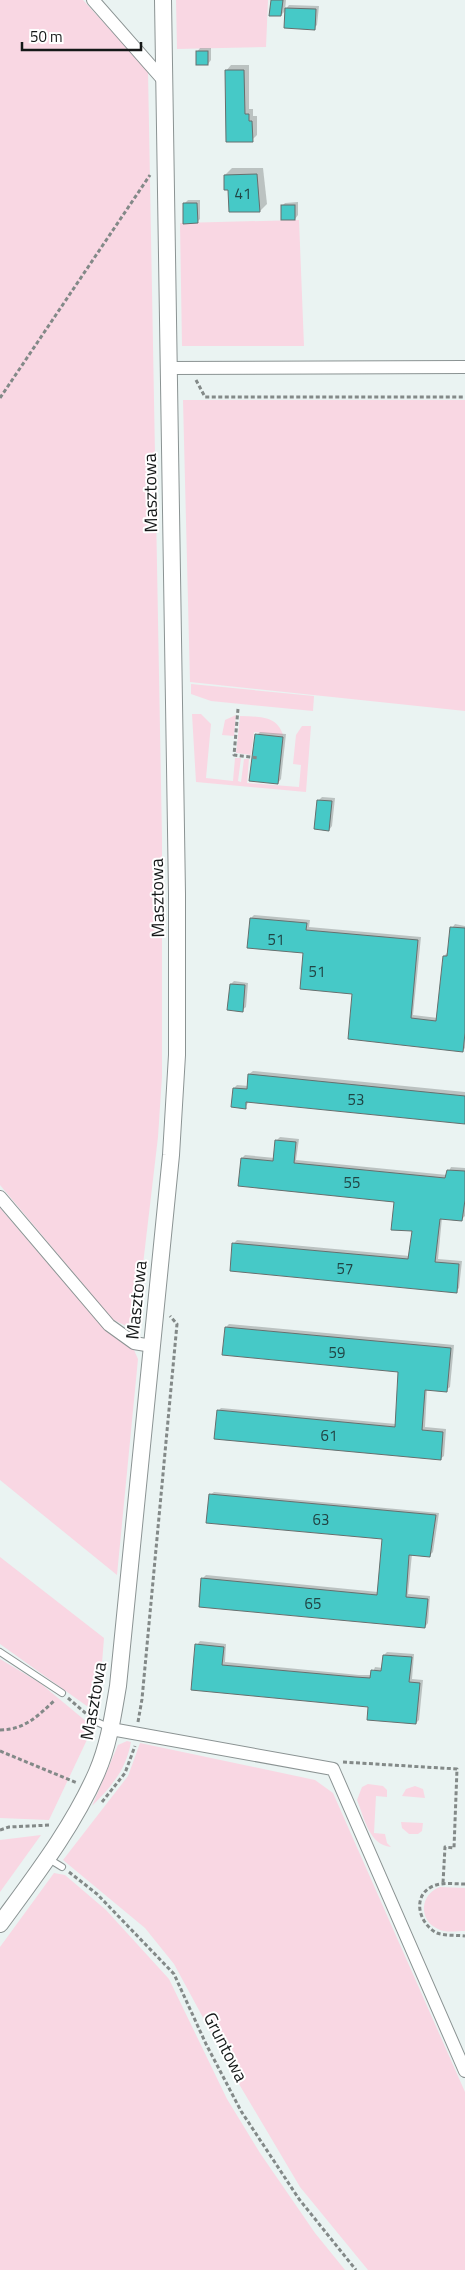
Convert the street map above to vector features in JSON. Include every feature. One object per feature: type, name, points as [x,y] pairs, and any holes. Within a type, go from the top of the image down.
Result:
[{"type":"street","points":[[93,0],[165,82]]},
{"type":"street","name":"Masztowa","points":[[0,1924],[48,1858],[89,1788],[97,1771],[104,1725],[118,1686],[171,1155],[177,1036],[163,0]]},
{"type":"street","points":[[168,368],[465,367]]},
{"type":"street","points":[[0,1197],[109,1324],[134,1343],[152,1346]]},
{"type":"street","points":[[104,1725],[136,1734],[333,1769],[465,2071]]},
{"type":"lane","points":[[0,1652],[62,1693]]},
{"type":"lane","points":[[48,1858],[62,1868]]},
{"type":"path","points":[[0,398],[166,154]]},
{"type":"path","points":[[192,368],[205,397],[465,397]]},
{"type":"path","points":[[238,709],[234,755],[259,758]]},
{"type":"path","points":[[136,1734],[143,1689],[177,1324],[168,1315]]},
{"type":"path","points":[[0,1730],[11,1730],[34,1721],[62,1693],[104,1725]]},
{"type":"path","points":[[0,1751],[89,1788]]},
{"type":"path","points":[[335,1761],[457,1770],[454,1848],[445,1847],[444,1883]]},
{"type":"path","points":[[0,1830],[9,1827],[69,1824]]},
{"type":"path","name":"Gruntowa","points":[[62,1868],[97,1894],[174,1974],[206,2044],[241,2111],[299,2199],[356,2270]]},
{"type":"path","points":[[465,1884],[444,1883],[432,1887],[423,1895],[420,1907],[422,1919],[429,1928],[440,1934],[465,1936]]},
{"type":"shaded area","points":[[0,0],[83,0],[148,71],[162,839],[162,1076],[158,1137],[136,1324],[130,1328],[112,1319],[0,1185]]},
{"type":"shaded area","points":[[176,0],[268,0],[266,47],[177,49]]},
{"type":"shaded area","points":[[299,220],[304,346],[182,346],[180,223]]},
{"type":"shaded area","points":[[183,400],[465,400],[465,711],[190,682]]},
{"type":"shaded area","points":[[191,684],[314,696],[313,711],[211,701],[191,694]]},
{"type":"shaded area","points":[[192,714],[201,714],[211,724],[206,778],[233,781],[235,758],[241,758],[238,781],[241,782],[244,759],[249,759],[247,783],[299,787],[301,765],[293,764],[296,735],[302,726],[311,726],[306,792],[196,782]]},
{"type":"shaded area","points":[[236,715],[234,736],[222,735],[225,720]]},
{"type":"shaded area","points":[[240,716],[272,720],[280,728],[283,735],[254,732],[251,755],[236,753]]},
{"type":"shaded area","points":[[0,1208],[100,1324],[134,1350],[138,1359],[117,1575],[0,1480]]},
{"type":"shaded area","points":[[0,1557],[104,1638],[98,1714],[0,1644]]},
{"type":"shaded area","points":[[0,1659],[40,1683],[93,1727],[49,1820],[0,1818]]},
{"type":"shaded area","points":[[127,1741],[131,1742],[129,1752],[121,1770],[111,1785],[92,1806],[118,1745]]},
{"type":"shaded area","points":[[140,1743],[315,1780],[333,1793],[465,2092],[465,2270],[368,2270],[300,2187],[239,2084],[174,1964],[145,1928],[63,1860],[128,1776]]},
{"type":"shaded area","points":[[368,1784],[383,1786],[387,1790],[387,1797],[376,1796],[374,1833],[385,1834],[387,1843],[391,1847],[377,1841],[372,1836],[362,1814],[357,1800],[362,1787]]},
{"type":"shaded area","points":[[415,1786],[423,1789],[425,1798],[402,1796],[406,1789]]},
{"type":"shaded area","points":[[401,1822],[423,1823],[422,1831],[418,1834],[409,1834],[402,1828]]},
{"type":"shaded area","points":[[41,1835],[0,1892],[0,1840]]},
{"type":"shaded area","points":[[54,1873],[65,1875],[106,1910],[169,1979],[227,2099],[260,2153],[315,2233],[345,2270],[0,2270],[0,1947]]},
{"type":"shaded area","points":[[440,1887],[465,1888],[465,1931],[441,1930],[427,1920],[424,1907],[425,1901],[433,1890]]},
{"type":"building","points":[[271,0],[283,0],[281,16],[269,16]]},
{"type":"building","points":[[285,8],[316,9],[315,30],[284,28]]},
{"type":"building","points":[[196,51],[208,51],[208,65],[196,65]]},
{"type":"building","points":[[225,70],[244,70],[245,114],[249,114],[249,121],[252,121],[253,142],[226,142]]},
{"type":"building","points":[[257,174],[260,212],[229,212],[228,190],[224,190],[224,175]]},
{"type":"building","points":[[183,203],[197,203],[198,223],[183,224]]},
{"type":"building","points":[[281,205],[295,205],[295,220],[281,220]]},
{"type":"building","points":[[255,734],[283,737],[278,784],[249,781]]},
{"type":"building","points":[[317,800],[332,801],[329,831],[314,829]]},
{"type":"building","points":[[250,918],[307,923],[306,930],[418,940],[411,1018],[436,1021],[443,956],[447,956],[450,927],[465,928],[465,1033],[463,1052],[348,1039],[352,994],[300,989],[303,953],[247,948]]},
{"type":"building","points":[[230,984],[245,985],[243,1012],[227,1010]]},
{"type":"building","points":[[248,1074],[465,1096],[465,1124],[246,1102],[246,1109],[231,1107],[233,1088],[247,1089]]},
{"type":"building","points":[[275,1140],[296,1142],[294,1163],[445,1178],[447,1170],[465,1171],[465,1200],[462,1221],[440,1219],[435,1262],[459,1264],[457,1293],[230,1271],[232,1243],[408,1259],[412,1231],[391,1230],[394,1202],[238,1186],[241,1158],[273,1161]]},
{"type":"building","points":[[225,1327],[451,1348],[447,1392],[425,1390],[422,1430],[443,1432],[441,1460],[214,1439],[217,1410],[395,1427],[398,1372],[222,1355]]},
{"type":"building","points":[[209,1494],[436,1515],[430,1557],[409,1555],[406,1597],[428,1599],[425,1628],[199,1607],[201,1578],[377,1595],[382,1539],[206,1523]]},
{"type":"building","points":[[195,1644],[224,1647],[222,1665],[370,1678],[371,1670],[381,1671],[383,1655],[412,1657],[409,1682],[420,1683],[416,1724],[367,1720],[368,1707],[191,1690]]}]
